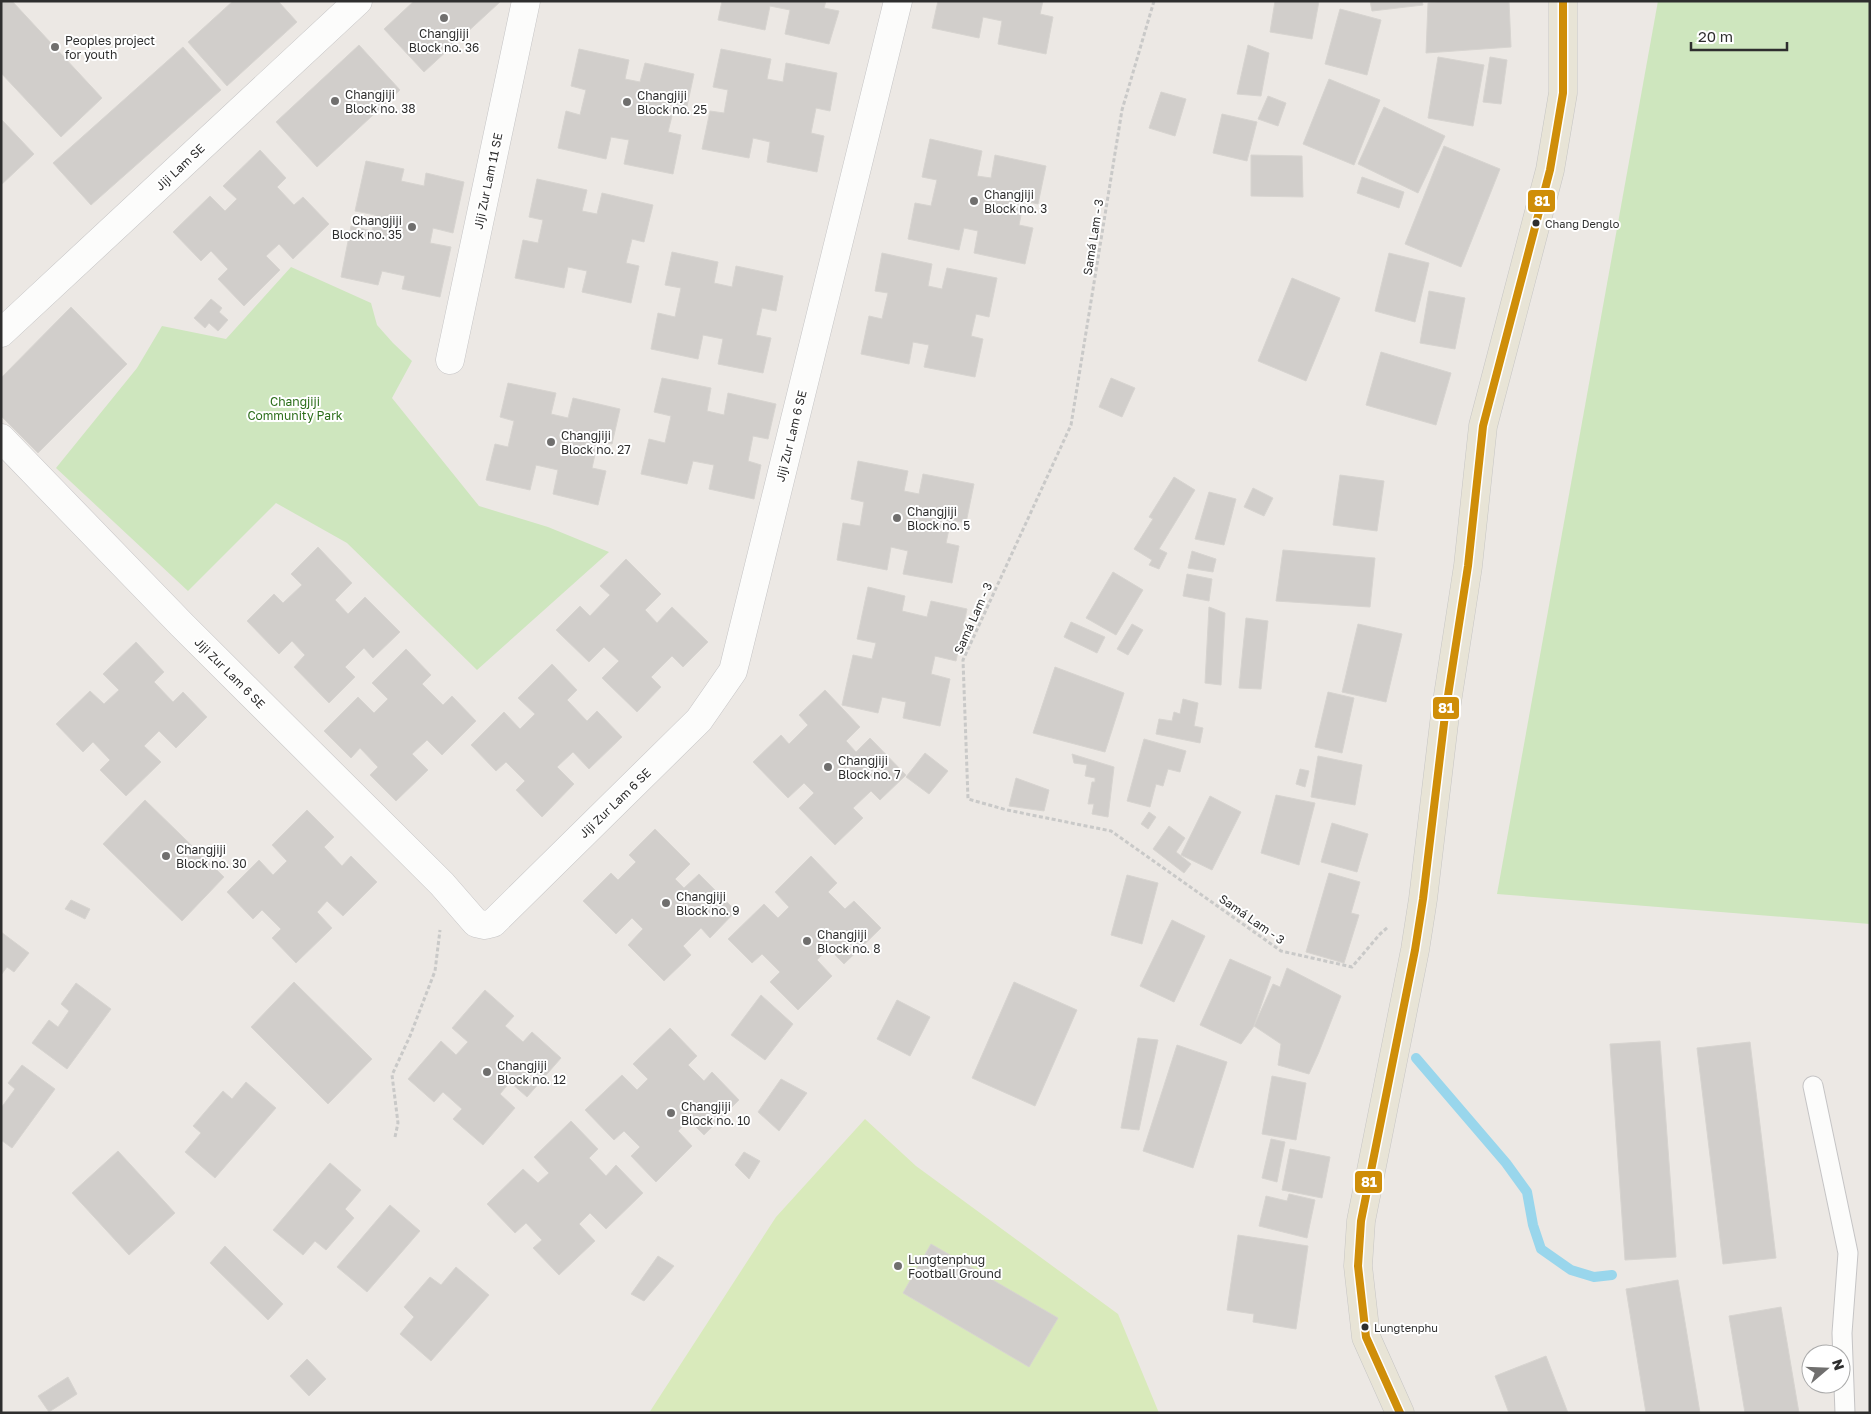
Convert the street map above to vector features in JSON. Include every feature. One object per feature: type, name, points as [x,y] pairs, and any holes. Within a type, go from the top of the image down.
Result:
[{"type":"main road","points":[[1400,1413],[1366,1337],[1358,1266],[1361,1221],[1415,950],[1423,899],[1444,715],[1468,566],[1483,426],[1550,170],[1562,93],[1563,1]]},
{"type":"street","name":"Jiji Lam SE","points":[[1,333],[358,1]]},
{"type":"street","name":"Jiji Zur Lam 11 SE","points":[[450,360],[526,1]]},
{"type":"street","name":"Jiji Zur Lam 6 SE","points":[[1,438],[182,625],[442,884],[476,924],[486,925],[493,923],[699,720],[733,671],[898,1]]},
{"type":"lane","points":[[1813,1086],[1848,1253],[1842,1333],[1845,1413]]},
{"type":"path","name":"Samá Lam - 3","points":[[1154,1],[1122,110],[1071,424],[963,660],[968,799],[1007,810],[1111,831],[1282,952],[1352,967],[1380,934],[1423,899]]},
{"type":"path","points":[[395,1137],[398,1123],[392,1075],[410,1036],[435,971],[441,924],[442,884]]},
{"type":"green space","points":[[1658,1],[1870,1],[1870,924],[1497,894]]},
{"type":"green space","name":"Changjiji Community Park","points":[[291,267],[371,303],[377,325],[412,361],[392,398],[479,506],[548,527],[609,552],[477,670],[347,543],[276,503],[188,591],[56,468],[137,368],[162,326],[226,339]]},
{"type":"green space","name":"Lungtenphug Football Ground","points":[[865,1119],[916,1166],[1118,1314],[1159,1413],[649,1413],[776,1217]]},
{"type":"building","points":[[1,1],[12,1],[102,98],[61,137],[1,73]]},
{"type":"building","points":[[233,1],[278,1],[297,22],[227,86],[188,42]]},
{"type":"building","points":[[414,1],[501,1],[424,72],[384,29]]},
{"type":"building","points":[[722,1],[826,1],[824,8],[839,11],[829,44],[785,34],[790,10],[770,6],[765,30],[718,20]]},
{"type":"building","points":[[938,1],[1043,1],[1040,14],[1053,17],[1046,54],[998,44],[1002,21],[983,17],[979,38],[932,28]]},
{"type":"building","points":[[1275,1],[1319,1],[1312,39],[1270,32]]},
{"type":"building","points":[[1370,1],[1422,1],[1423,5],[1372,11]]},
{"type":"building","points":[[1446,1],[1509,1],[1511,47],[1426,53],[1428,3]]},
{"type":"building","points":[[1340,9],[1381,20],[1367,75],[1325,64]]},
{"type":"building","points":[[359,45],[400,90],[317,167],[276,122]]},
{"type":"building","points":[[1248,45],[1269,53],[1261,96],[1237,94]]},
{"type":"building","points":[[183,47],[221,90],[91,205],[53,163]]},
{"type":"building","points":[[579,49],[629,60],[625,79],[640,82],[645,63],[694,74],[686,111],[674,108],[668,132],[681,135],[673,174],[624,164],[629,140],[611,137],[606,159],[558,148],[566,111],[580,115],[586,90],[571,86]]},
{"type":"building","points":[[721,49],[771,59],[767,79],[783,82],[786,63],[837,73],[830,111],[816,108],[811,133],[824,136],[817,172],[767,162],[770,142],[753,138],[749,158],[702,149],[710,111],[724,113],[728,90],[713,87]]},
{"type":"building","points":[[1438,57],[1484,65],[1473,126],[1428,118]]},
{"type":"building","points":[[1490,57],[1507,60],[1501,104],[1483,102]]},
{"type":"building","points":[[1329,79],[1380,100],[1354,165],[1303,144]]},
{"type":"building","points":[[1161,92],[1186,99],[1175,136],[1149,128]]},
{"type":"building","points":[[1268,96],[1286,103],[1278,126],[1258,119]]},
{"type":"building","points":[[1384,107],[1445,136],[1418,193],[1358,164]]},
{"type":"building","points":[[1222,114],[1257,122],[1247,161],[1213,153]]},
{"type":"building","points":[[1,119],[34,154],[1,185]]},
{"type":"building","points":[[930,139],[982,151],[977,176],[991,178],[995,155],[1046,166],[1038,204],[1024,201],[1019,225],[1033,228],[1025,264],[974,253],[978,231],[964,228],[959,250],[908,239],[915,203],[931,206],[937,180],[922,177]]},
{"type":"building","points":[[1444,146],[1500,169],[1461,267],[1405,244]]},
{"type":"building","points":[[260,150],[286,178],[277,187],[294,205],[303,197],[329,224],[293,259],[279,244],[266,256],[280,270],[244,306],[218,279],[228,269],[211,251],[201,261],[173,232],[210,196],[225,211],[237,199],[223,186]]},
{"type":"building","points":[[1251,155],[1302,156],[1303,197],[1251,196]]},
{"type":"building","points":[[366,161],[404,169],[401,181],[424,186],[426,173],[464,182],[453,233],[433,228],[430,243],[451,247],[440,297],[402,289],[405,276],[382,271],[378,285],[341,277],[351,226],[372,231],[375,215],[355,211]]},
{"type":"building","points":[[1362,177],[1404,192],[1399,208],[1357,193]]},
{"type":"building","points":[[537,179],[587,190],[582,211],[597,214],[602,193],[653,205],[644,242],[632,239],[626,263],[639,266],[631,303],[582,292],[587,271],[568,267],[564,288],[515,278],[523,240],[538,243],[543,220],[529,217]]},
{"type":"building","points":[[672,252],[718,262],[714,283],[732,287],[736,266],[783,276],[776,311],[762,308],[756,335],[771,338],[763,373],[718,364],[723,339],[703,335],[698,359],[651,349],[658,313],[675,317],[681,288],[665,285]]},
{"type":"building","points":[[882,253],[932,264],[928,286],[942,289],[947,268],[997,278],[989,317],[976,314],[971,336],[983,339],[975,377],[924,367],[929,345],[913,342],[909,364],[861,354],[869,316],[882,319],[888,293],[875,291]]},
{"type":"building","points":[[1389,253],[1429,263],[1415,322],[1375,311]]},
{"type":"building","points":[[1292,278],[1340,298],[1306,381],[1258,361]]},
{"type":"building","points":[[1429,291],[1465,298],[1455,349],[1420,343]]},
{"type":"building","points":[[211,299],[222,308],[219,312],[228,320],[218,331],[209,323],[205,328],[194,318]]},
{"type":"building","points":[[71,307],[127,364],[38,453],[1,416],[1,378]]},
{"type":"building","points":[[1381,352],[1451,373],[1436,425],[1366,405]]},
{"type":"building","points":[[662,378],[711,388],[707,411],[724,415],[728,393],[776,404],[768,439],[753,436],[748,461],[761,465],[754,499],[709,489],[714,465],[693,461],[687,484],[641,474],[649,439],[665,443],[671,416],[654,412]]},
{"type":"building","points":[[1111,378],[1135,388],[1122,417],[1099,407]]},
{"type":"building","points":[[508,383],[556,393],[551,414],[568,418],[573,398],[620,409],[612,444],[598,441],[592,468],[606,471],[598,505],[553,494],[558,470],[536,465],[530,490],[486,480],[495,444],[508,447],[514,421],[500,417]]},
{"type":"building","points":[[858,461],[908,471],[904,491],[919,494],[923,474],[974,484],[966,523],[951,520],[946,543],[959,546],[952,583],[903,574],[908,551],[891,547],[887,570],[837,560],[843,523],[860,526],[864,502],[851,499]]},
{"type":"building","points":[[1340,475],[1384,481],[1377,531],[1333,525]]},
{"type":"building","points":[[1174,477],[1195,490],[1159,549],[1167,553],[1159,569],[1149,565],[1152,560],[1134,549],[1153,519],[1149,517]]},
{"type":"building","points":[[1253,488],[1273,498],[1264,516],[1244,507]]},
{"type":"building","points":[[1209,492],[1236,499],[1224,545],[1195,539]]},
{"type":"building","points":[[318,547],[352,583],[335,600],[348,614],[365,597],[400,632],[373,658],[364,648],[345,667],[355,677],[329,703],[294,667],[305,655],[292,641],[279,654],[247,621],[274,594],[283,603],[302,585],[291,574]]},
{"type":"building","points":[[1283,550],[1375,558],[1370,607],[1276,601]]},
{"type":"building","points":[[1192,551],[1216,559],[1213,572],[1188,568]]},
{"type":"building","points":[[626,559],[661,594],[645,610],[657,623],[672,607],[708,642],[683,667],[672,656],[651,677],[661,687],[637,712],[602,678],[619,661],[604,647],[589,662],[556,630],[580,606],[590,616],[610,595],[600,586]]},
{"type":"building","points":[[1113,572],[1143,590],[1116,635],[1086,618]]},
{"type":"building","points":[[1187,574],[1212,579],[1209,601],[1183,596]]},
{"type":"building","points":[[868,587],[905,596],[902,611],[927,617],[931,601],[967,609],[956,661],[935,656],[931,674],[950,679],[940,726],[903,718],[906,702],[882,697],[878,713],[842,705],[853,655],[872,659],[876,643],[857,639]]},
{"type":"building","points":[[1209,607],[1225,613],[1221,685],[1205,683]]},
{"type":"building","points":[[1246,618],[1268,621],[1261,689],[1239,688]]},
{"type":"building","points":[[1071,622],[1105,637],[1097,653],[1064,637]]},
{"type":"building","points":[[1132,624],[1143,630],[1128,655],[1117,649]]},
{"type":"building","points":[[1358,624],[1402,634],[1386,702],[1342,692]]},
{"type":"building","points":[[136,642],[164,672],[154,682],[173,702],[183,692],[207,717],[176,748],[159,731],[144,746],[161,762],[126,796],[100,770],[110,760],[93,742],[83,752],[56,724],[90,691],[104,704],[119,690],[103,674]]},
{"type":"building","points":[[406,649],[431,675],[422,684],[443,705],[452,696],[476,721],[442,755],[427,740],[412,754],[428,770],[396,801],[370,775],[378,767],[360,748],[351,758],[324,731],[358,697],[374,713],[388,699],[372,683]]},
{"type":"building","points":[[552,664],[577,690],[567,700],[587,721],[597,711],[622,737],[589,769],[573,752],[557,767],[574,784],[542,817],[516,790],[525,781],[506,762],[496,771],[471,745],[504,712],[520,729],[535,714],[518,698]]},
{"type":"building","points":[[1055,667],[1124,693],[1105,752],[1033,733]]},
{"type":"building","points":[[825,690],[860,727],[846,741],[856,752],[870,738],[906,775],[880,800],[871,791],[853,808],[863,818],[835,845],[799,808],[814,793],[804,783],[788,798],[753,762],[781,735],[789,744],[808,725],[799,715]]},
{"type":"building","points":[[1328,692],[1354,698],[1342,753],[1315,747]]},
{"type":"building","points":[[1183,699],[1198,703],[1194,726],[1203,728],[1200,743],[1156,734],[1159,719],[1172,721],[1174,712],[1180,714]]},
{"type":"building","points":[[1144,739],[1186,751],[1180,772],[1168,769],[1163,786],[1156,784],[1150,807],[1127,801]]},
{"type":"building","points":[[925,753],[948,771],[929,794],[906,777]]},
{"type":"building","points":[[1072,754],[1114,767],[1108,817],[1092,814],[1094,804],[1088,804],[1092,782],[1095,782],[1095,778],[1085,776],[1087,765],[1074,763]]},
{"type":"building","points":[[1318,756],[1362,765],[1355,805],[1311,797]]},
{"type":"building","points":[[1300,769],[1309,771],[1305,787],[1296,784]]},
{"type":"building","points":[[1016,778],[1049,790],[1044,811],[1009,806]]},
{"type":"building","points":[[1276,795],[1315,803],[1299,865],[1261,853]]},
{"type":"building","points":[[1210,796],[1241,812],[1212,870],[1181,855]]},
{"type":"building","points":[[145,800],[224,877],[182,921],[103,844]]},
{"type":"building","points":[[307,810],[334,837],[324,847],[342,866],[351,856],[377,882],[343,916],[327,901],[317,912],[332,928],[296,963],[272,938],[281,929],[262,910],[253,919],[227,892],[259,860],[273,875],[287,861],[272,845]]},
{"type":"building","points":[[1149,812],[1156,817],[1148,829],[1141,824]]},
{"type":"building","points":[[1332,823],[1368,834],[1357,872],[1321,862]]},
{"type":"building","points":[[1169,826],[1185,838],[1176,852],[1191,864],[1184,873],[1153,849]]},
{"type":"building","points":[[655,829],[690,864],[675,879],[684,888],[699,874],[736,911],[710,938],[701,928],[683,946],[691,955],[664,981],[628,945],[643,929],[632,918],[616,934],[583,901],[611,873],[618,880],[636,862],[629,855]]},
{"type":"building","points":[[811,856],[837,883],[828,892],[845,909],[854,901],[881,928],[844,964],[828,948],[817,960],[832,976],[798,1010],[770,982],[780,972],[762,954],[752,963],[728,939],[764,904],[778,918],[789,907],[775,892]]},
{"type":"building","points":[[1329,873],[1360,882],[1351,913],[1359,915],[1344,963],[1306,952]]},
{"type":"building","points":[[1127,875],[1158,883],[1142,944],[1111,935]]},
{"type":"building","points":[[71,900],[90,909],[85,919],[65,909]]},
{"type":"building","points":[[1172,920],[1205,936],[1174,1002],[1140,986]]},
{"type":"building","points":[[1,932],[29,953],[14,972],[7,967],[1,975]]},
{"type":"building","points":[[1230,959],[1271,977],[1254,1026],[1241,1044],[1200,1025]]},
{"type":"building","points":[[1287,968],[1341,996],[1309,1074],[1278,1065],[1281,1044],[1254,1026],[1273,984],[1280,987]]},
{"type":"building","points":[[294,982],[372,1059],[328,1104],[251,1027]]},
{"type":"building","points":[[1014,982],[1077,1010],[1035,1106],[972,1078]]},
{"type":"building","points":[[76,983],[111,1009],[67,1069],[32,1043],[49,1020],[58,1027],[69,1011],[61,1004]]},
{"type":"building","points":[[485,990],[514,1016],[505,1026],[523,1042],[532,1032],[561,1058],[527,1097],[510,1082],[500,1094],[515,1108],[483,1145],[453,1119],[462,1109],[443,1092],[434,1102],[408,1079],[441,1041],[456,1055],[468,1042],[452,1028]]},
{"type":"building","points":[[761,995],[793,1024],[765,1060],[731,1035]]},
{"type":"building","points":[[897,1000],[930,1017],[910,1056],[877,1039]]},
{"type":"building","points":[[670,1028],[697,1056],[688,1065],[704,1081],[712,1072],[739,1100],[704,1135],[689,1120],[678,1131],[692,1146],[656,1182],[631,1156],[640,1147],[624,1131],[614,1140],[585,1110],[622,1075],[637,1090],[648,1079],[633,1064]]},
{"type":"building","points":[[1138,1038],[1158,1040],[1139,1130],[1121,1128]]},
{"type":"building","points":[[1660,1041],[1676,1257],[1625,1260],[1610,1044]]},
{"type":"building","points":[[1750,1042],[1776,1258],[1723,1264],[1697,1048]]},
{"type":"building","points":[[1177,1045],[1227,1062],[1193,1168],[1143,1151]]},
{"type":"building","points":[[22,1065],[55,1089],[12,1148],[1,1140],[1,1108],[15,1089],[8,1083]]},
{"type":"building","points":[[1272,1076],[1306,1083],[1296,1140],[1262,1134]]},
{"type":"building","points":[[781,1079],[807,1093],[779,1131],[758,1112]]},
{"type":"building","points":[[246,1082],[276,1108],[215,1178],[185,1152],[201,1133],[193,1126],[223,1091],[232,1099]]},
{"type":"building","points":[[571,1121],[598,1149],[589,1158],[606,1176],[616,1165],[643,1193],[606,1229],[590,1213],[579,1224],[595,1241],[559,1275],[533,1248],[542,1240],[526,1223],[515,1233],[487,1204],[523,1169],[538,1183],[549,1173],[534,1157]]},
{"type":"building","points":[[1271,1139],[1285,1142],[1277,1182],[1262,1178]]},
{"type":"building","points":[[1290,1149],[1330,1157],[1322,1198],[1282,1190]]},
{"type":"building","points":[[118,1151],[175,1213],[129,1255],[72,1193]]},
{"type":"building","points":[[744,1152],[760,1161],[749,1179],[735,1165]]},
{"type":"building","points":[[330,1163],[361,1190],[345,1209],[354,1218],[326,1250],[315,1241],[303,1255],[273,1230]]},
{"type":"building","points":[[1289,1194],[1315,1200],[1307,1238],[1259,1226],[1266,1196],[1287,1201]]},
{"type":"building","points":[[390,1205],[420,1231],[367,1292],[337,1267]]},
{"type":"building","points":[[1238,1235],[1308,1246],[1296,1329],[1253,1322],[1254,1314],[1227,1310]]},
{"type":"building","points":[[931,1244],[1058,1318],[1029,1367],[903,1293]]},
{"type":"building","points":[[225,1246],[283,1304],[268,1320],[210,1263]]},
{"type":"building","points":[[658,1256],[674,1266],[644,1301],[631,1294]]},
{"type":"building","points":[[456,1267],[489,1295],[431,1361],[400,1334],[414,1317],[404,1307],[430,1277],[441,1285]]},
{"type":"building","points":[[1678,1280],[1700,1413],[1646,1413],[1626,1289]]},
{"type":"building","points":[[1781,1307],[1799,1413],[1745,1413],[1729,1316]]},
{"type":"building","points":[[1546,1356],[1568,1413],[1509,1413],[1495,1376]]},
{"type":"building","points":[[307,1359],[326,1379],[309,1396],[290,1376]]},
{"type":"building","points":[[68,1377],[77,1394],[49,1412],[38,1396]]},
{"type":"waterway","points":[[1416,1058],[1506,1163],[1527,1192],[1533,1225],[1541,1249],[1571,1270],[1594,1277],[1612,1275]]},
{"type":"transit line","name":"81","points":[[1400,1413],[1366,1337],[1358,1266],[1361,1221],[1415,950],[1423,899],[1445,715],[1468,566],[1483,426],[1550,170],[1563,93],[1563,1]]},
{"type":"place","name":"Changjiji Block no. 36","points":[[444,18]]},
{"type":"place","name":"Peoples project for youth","points":[[55,47]]},
{"type":"place","name":"Changjiji Block no. 38","points":[[335,101]]},
{"type":"place","name":"Changjiji Block no. 25","points":[[627,102]]},
{"type":"place","name":"Changjiji Block no. 3","points":[[974,201]]},
{"type":"place","name":"Chang Denglo","points":[[1536,223]]},
{"type":"place","name":"Changjiji Block no. 35","points":[[412,227]]},
{"type":"place","name":"Changjiji Block no. 27","points":[[551,442]]},
{"type":"place","name":"Changjiji Block no. 5","points":[[897,518]]},
{"type":"place","name":"Changjiji Block no. 7","points":[[828,767]]},
{"type":"place","name":"Changjiji Block no. 30","points":[[166,856]]},
{"type":"place","name":"Changjiji Block no. 9","points":[[666,903]]},
{"type":"place","name":"Changjiji Block no. 8","points":[[807,941]]},
{"type":"place","name":"Changjiji Block no. 12","points":[[487,1072]]},
{"type":"place","name":"Changjiji Block no. 10","points":[[671,1113]]},
{"type":"place","name":"Lungtenphug Football Ground","points":[[898,1266]]},
{"type":"place","name":"Lungtenphu","points":[[1365,1327]]}]
